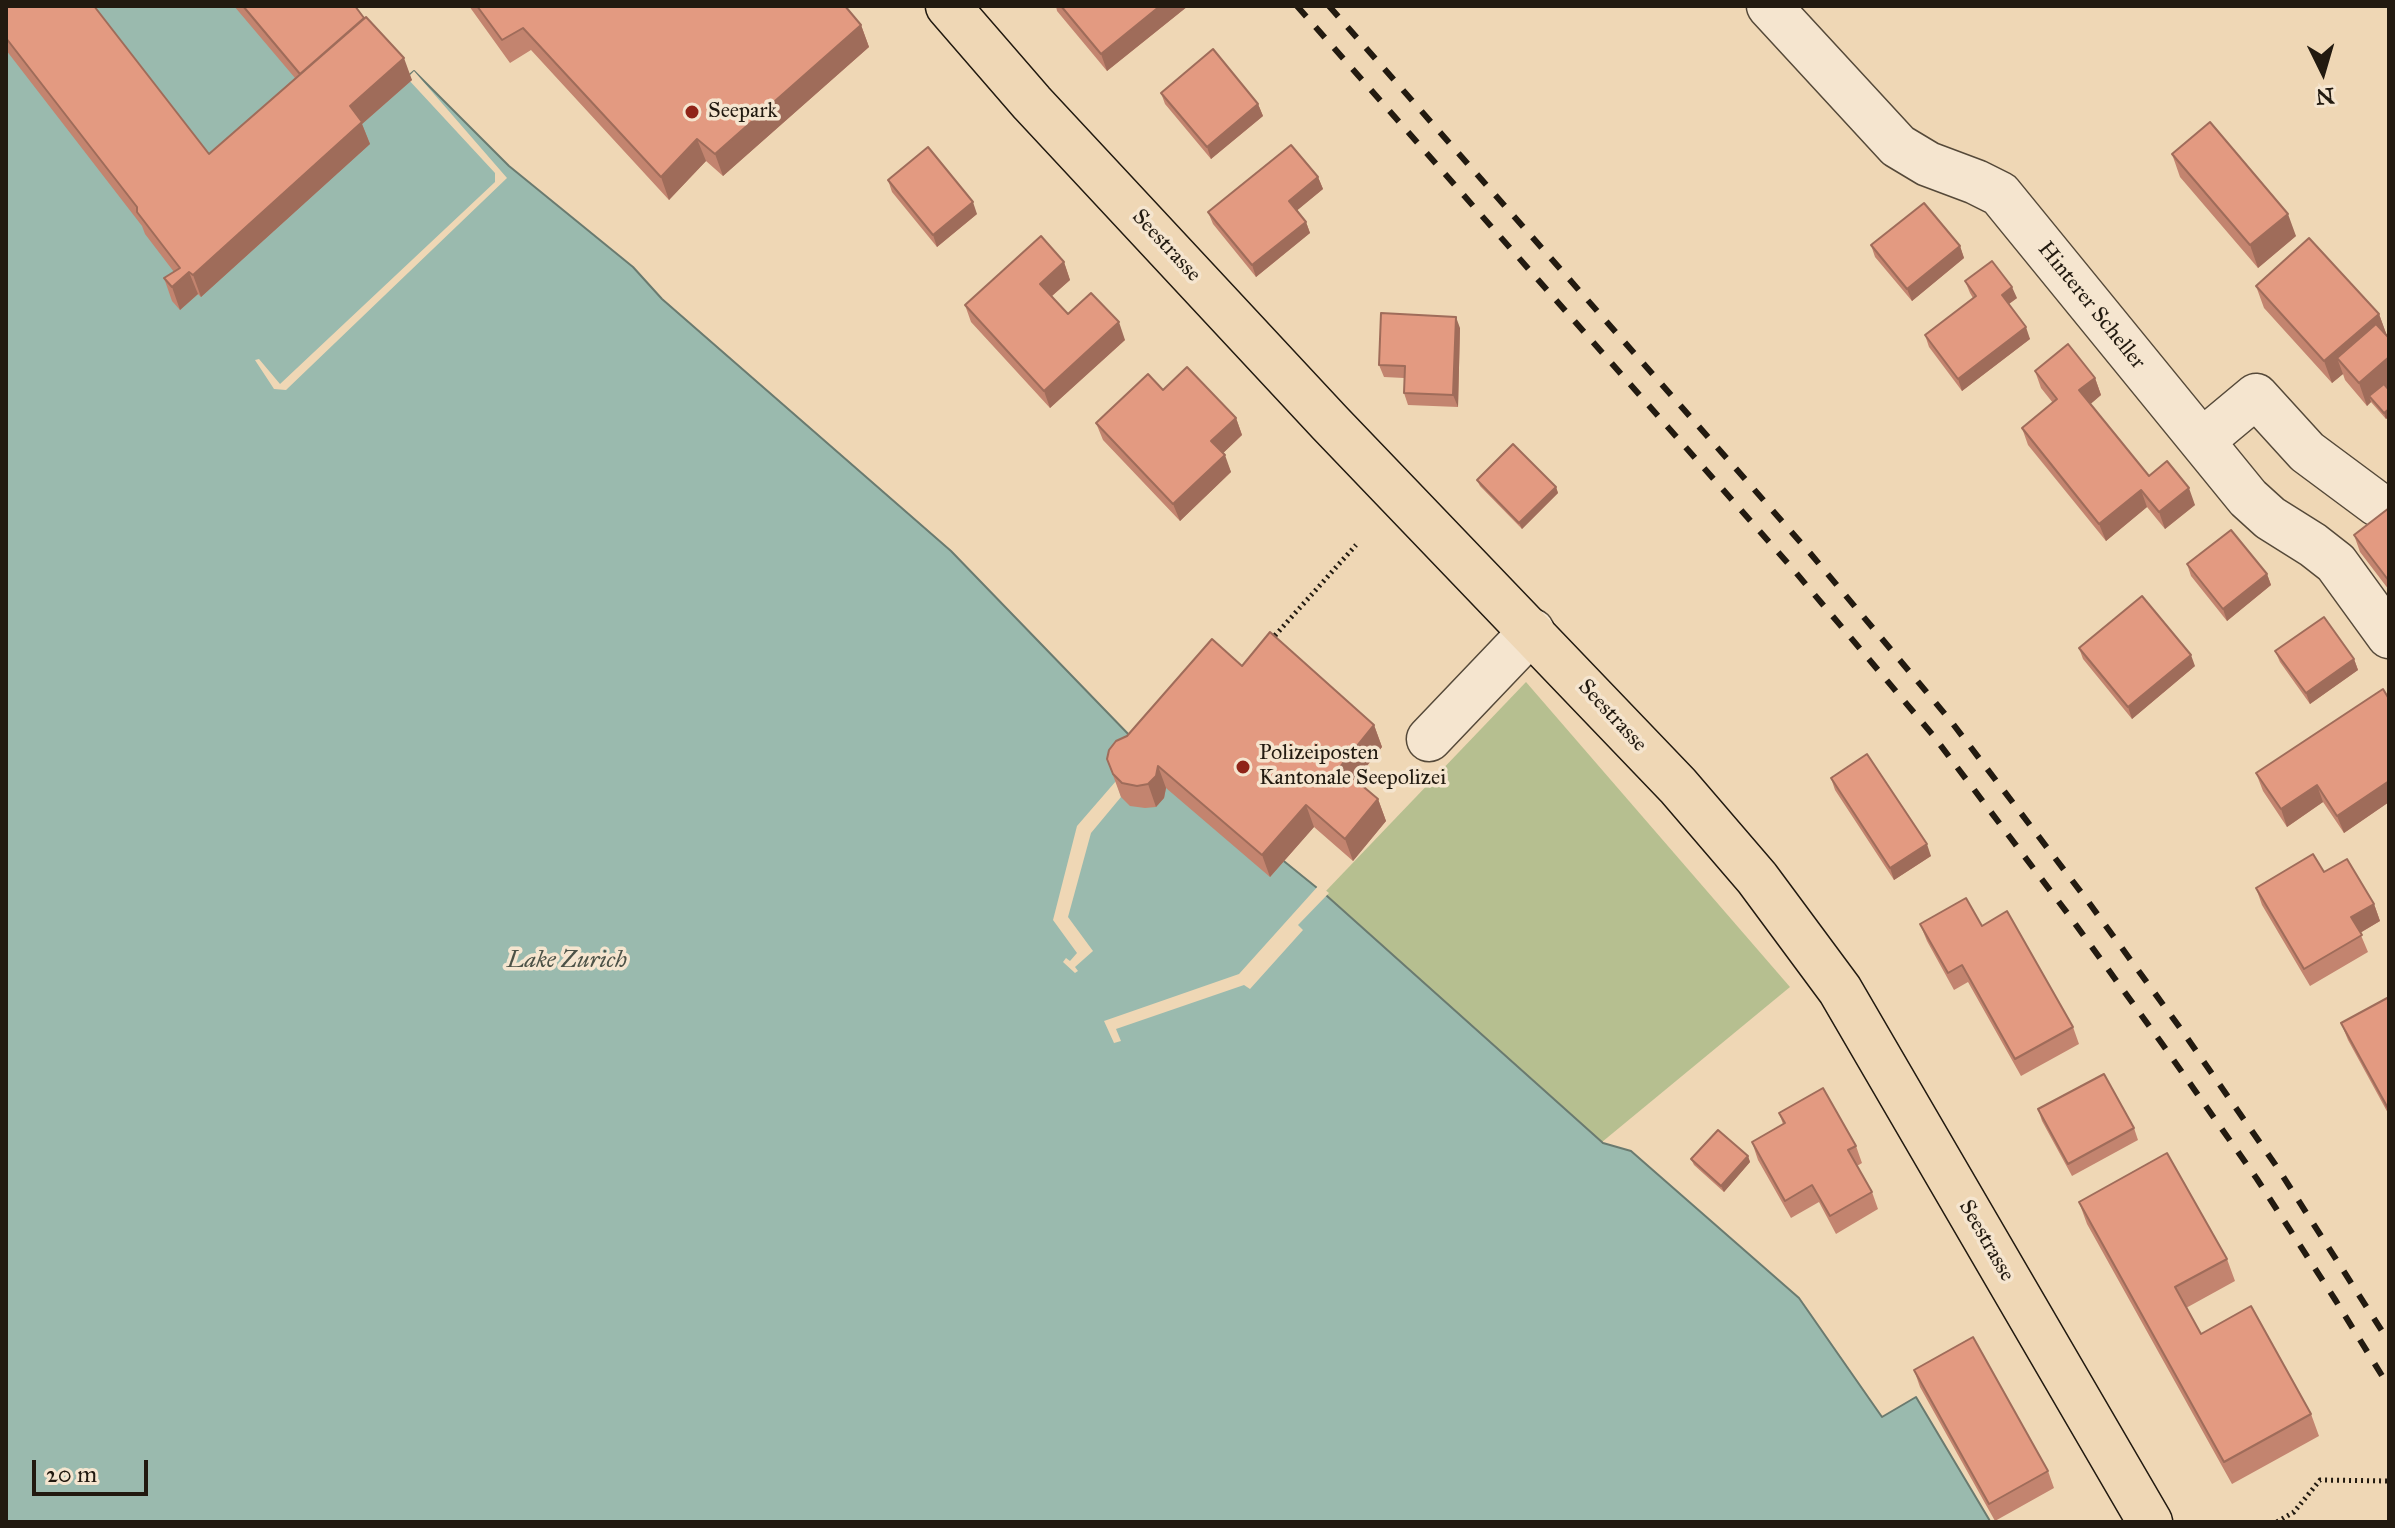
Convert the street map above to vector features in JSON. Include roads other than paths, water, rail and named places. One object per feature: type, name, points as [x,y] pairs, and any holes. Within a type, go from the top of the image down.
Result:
[{"type":"main road","name":"Seestrasse","points":[[948,6],[1032,103],[1330,423],[1532,631],[1698,809],[1757,878],[1840,990],[2150,1522]]},
{"type":"street","name":"Hinterer Scheller","points":[[1769,6],[1898,146],[1928,164],[2000,194],[2248,498],[2270,518],[2336,563],[2389,636]]},
{"type":"street","points":[[2202,441],[2256,396],[2307,452],[2383,496],[2336,563]]},
{"type":"street","points":[[1429,739],[1532,631]]},
{"type":"water","name":"Lake Zurich","points":[[6,6],[349,6],[407,77],[414,71],[509,166],[633,267],[662,299],[951,551],[1133,739],[1327,896],[1603,1143],[1631,1151],[1799,1298],[1882,1417],[1916,1397],[1990,1521],[6,1522]]},
{"type":"railway","points":[[1297,6],[1792,568],[1932,734],[2068,914],[2257,1179],[2389,1387]]},
{"type":"railway","points":[[1329,6],[1810,553],[1950,720],[2183,1032],[2277,1167],[2389,1342]]},
{"type":"place","name":"Seepark","points":[[692,112]]},
{"type":"place","name":"Polizeiposten Kantonale Seepolizei","points":[[1243,767]]}]
